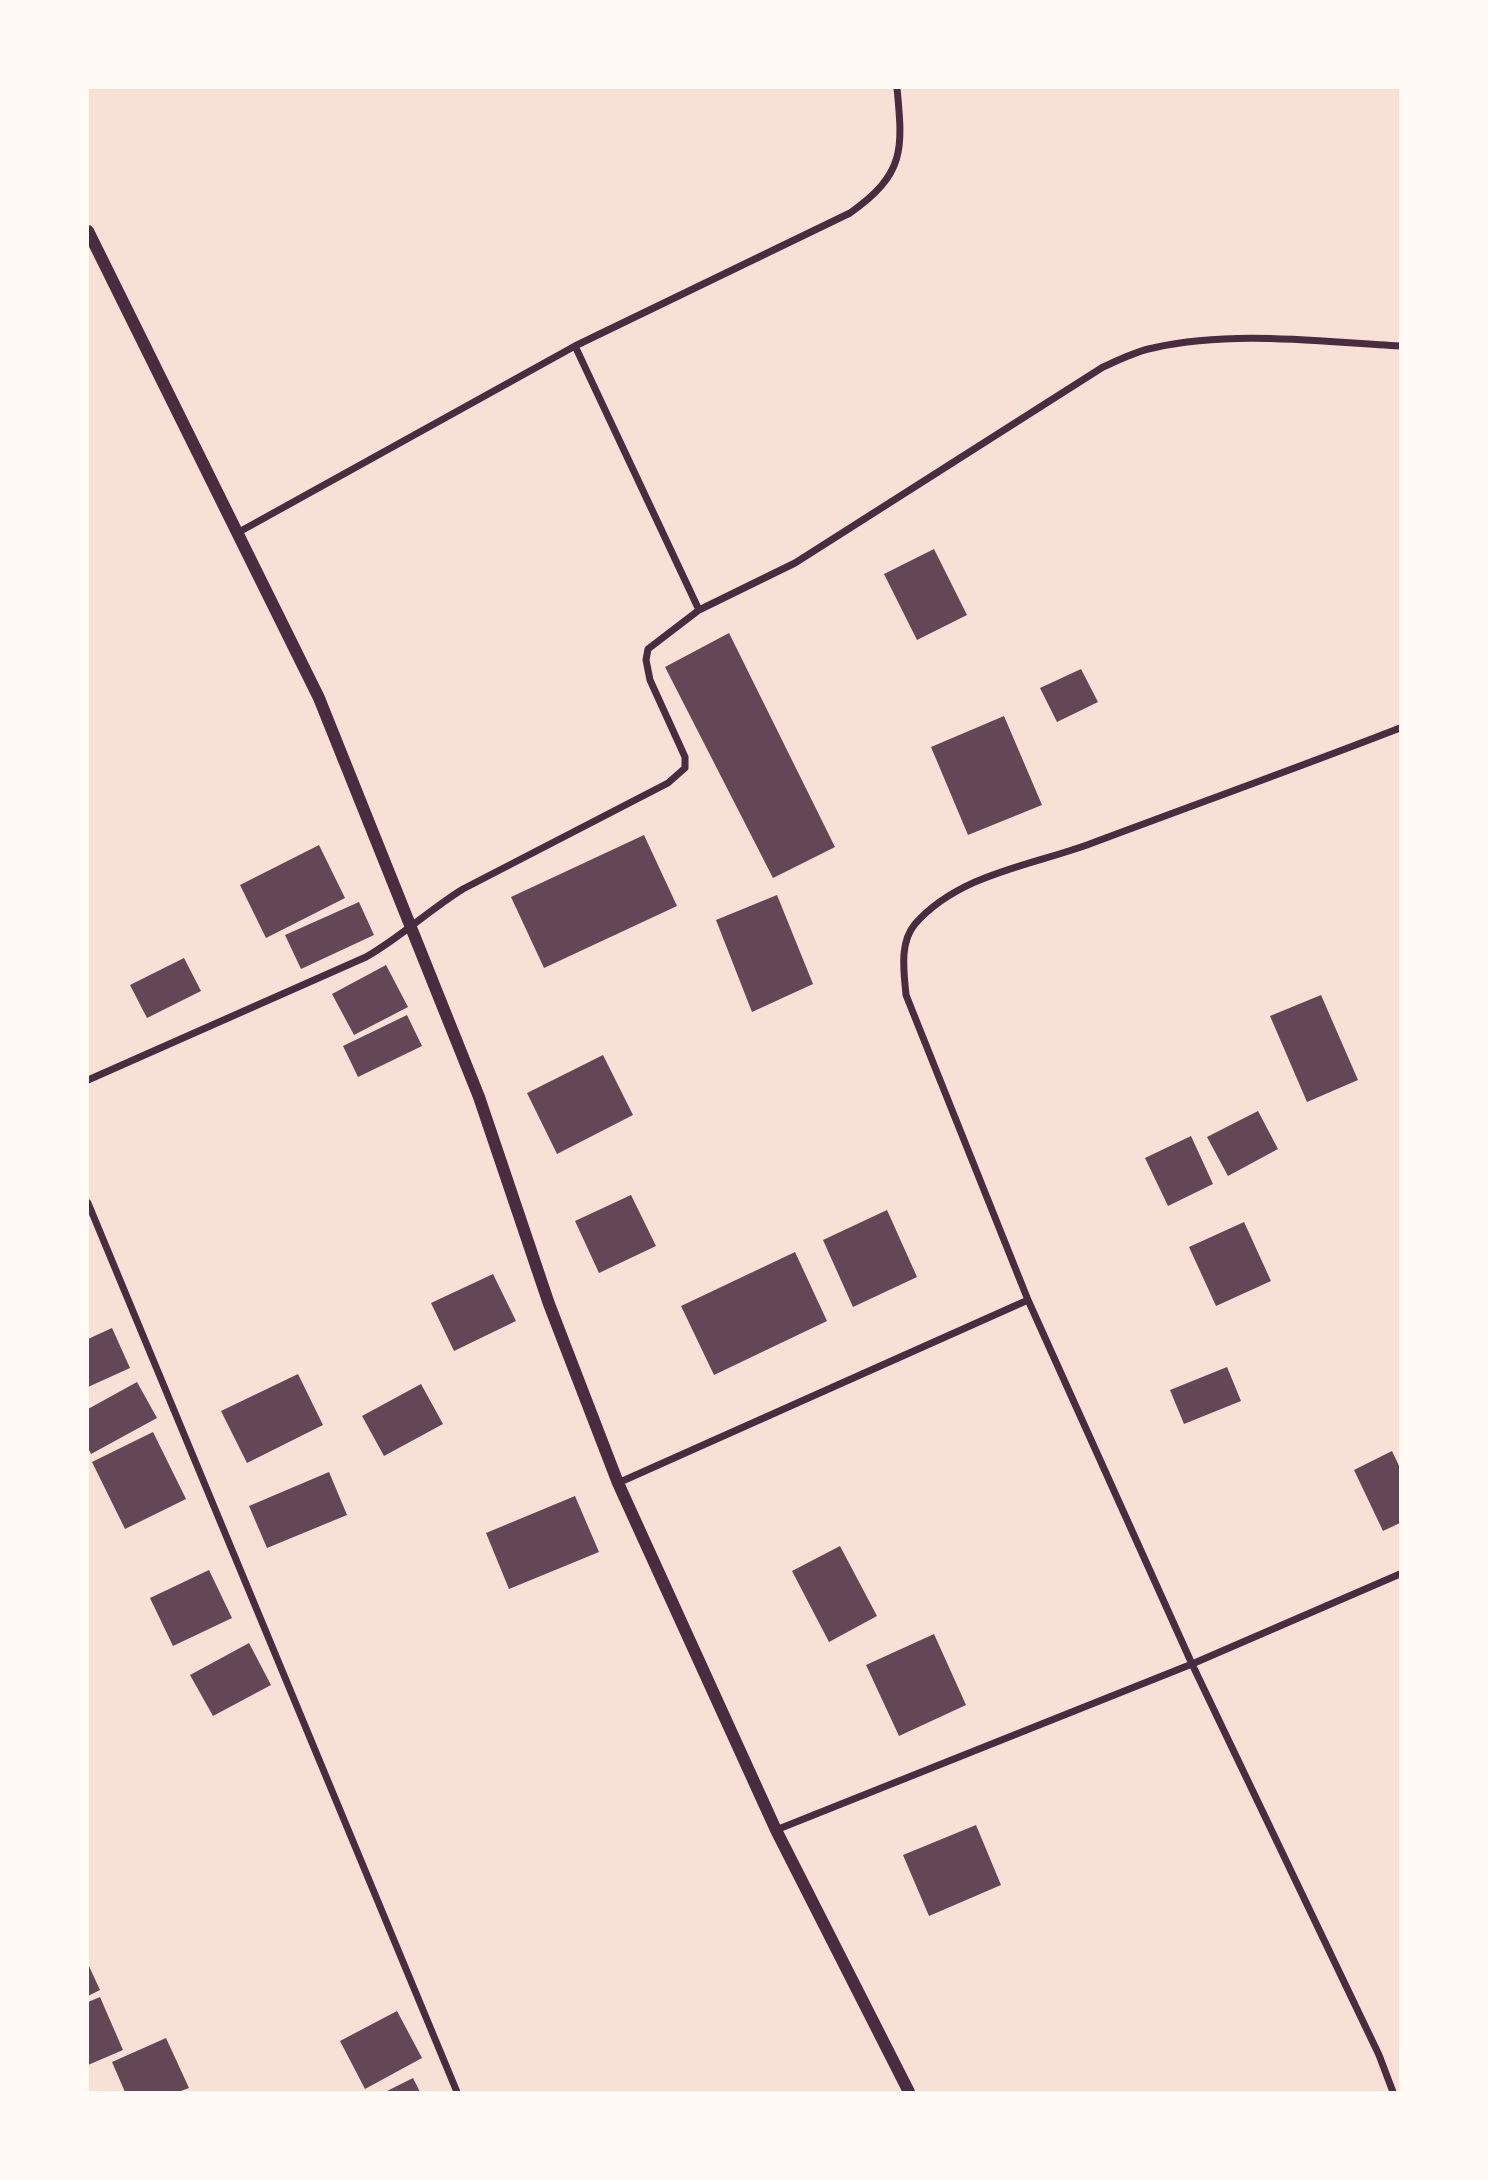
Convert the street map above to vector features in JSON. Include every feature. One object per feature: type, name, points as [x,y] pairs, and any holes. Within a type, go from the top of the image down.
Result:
[{"type":"street","points":[[239,532],[575,346],[850,213],[876,195],[890,176],[902,142],[897,88]]},
{"type":"street","points":[[88,231],[319,698],[413,926],[479,1097],[549,1304],[618,1483],[776,1830],[909,2092]]},
{"type":"street","points":[[88,1080],[366,957],[463,889],[668,783],[684,768],[685,757],[679,738],[650,680],[646,660],[648,649],[699,610],[795,563],[1103,366],[1150,348],[1183,342],[1255,338],[1401,346]]},
{"type":"street","points":[[575,346],[699,610]]},
{"type":"street","points":[[1393,2092],[1379,2055],[1192,1664],[1028,1300],[906,995],[902,957],[913,926],[946,895],[991,876],[1080,847],[1401,728]]},
{"type":"street","points":[[88,1203],[457,2092]]},
{"type":"street","points":[[618,1483],[1028,1300]]},
{"type":"street","points":[[776,1830],[1192,1664],[1401,1574]]},
{"type":"building","points":[[934,549],[967,615],[917,640],[884,574]]},
{"type":"building","points":[[729,633],[835,847],[773,878],[665,667]]},
{"type":"building","points":[[1081,669],[1098,702],[1057,722],[1040,688]]},
{"type":"building","points":[[1004,716],[1042,805],[968,835],[931,747]]},
{"type":"building","points":[[644,835],[677,906],[544,968],[511,897]]},
{"type":"building","points":[[319,845],[345,898],[266,938],[240,885]]},
{"type":"building","points":[[777,895],[813,984],[752,1012],[716,920]]},
{"type":"building","points":[[359,902],[374,935],[301,969],[285,935]]},
{"type":"building","points":[[184,958],[201,991],[147,1018],[130,985]]},
{"type":"building","points":[[386,965],[408,1007],[354,1035],[332,994]]},
{"type":"building","points":[[1321,995],[1358,1080],[1307,1102],[1270,1016]]},
{"type":"building","points":[[407,1015],[422,1046],[358,1077],[343,1046]]},
{"type":"building","points":[[603,1055],[633,1115],[557,1154],[527,1093]]},
{"type":"building","points":[[1258,1111],[1278,1149],[1228,1176],[1207,1137]]},
{"type":"building","points":[[1191,1136],[1213,1184],[1168,1206],[1145,1158]]},
{"type":"building","points":[[631,1195],[656,1246],[599,1273],[575,1221]]},
{"type":"building","points":[[887,1210],[917,1277],[853,1307],[823,1240]]},
{"type":"building","points":[[1244,1222],[1271,1281],[1216,1306],[1189,1247]]},
{"type":"building","points":[[795,1252],[827,1321],[714,1375],[681,1306]]},
{"type":"building","points":[[493,1274],[516,1321],[454,1351],[431,1303]]},
{"type":"building","points":[[112,1328],[130,1368],[88,1387],[88,1339]]},
{"type":"building","points":[[1227,1367],[1241,1401],[1184,1424],[1170,1390]]},
{"type":"building","points":[[298,1374],[323,1425],[247,1463],[221,1411]]},
{"type":"building","points":[[137,1382],[157,1418],[91,1454],[88,1448],[88,1409]]},
{"type":"building","points":[[421,1384],[443,1424],[384,1456],[362,1416]]},
{"type":"building","points":[[153,1432],[186,1499],[125,1529],[92,1462]]},
{"type":"building","points":[[1392,1451],[1400,1468],[1400,1523],[1383,1531],[1354,1470]]},
{"type":"building","points":[[329,1472],[347,1515],[267,1548],[249,1506]]},
{"type":"building","points":[[575,1496],[599,1552],[509,1589],[486,1533]]},
{"type":"building","points":[[840,1546],[877,1616],[829,1642],[792,1571]]},
{"type":"building","points":[[209,1570],[232,1618],[173,1646],[150,1598]]},
{"type":"building","points":[[934,1634],[966,1705],[899,1736],[866,1665]]},
{"type":"building","points":[[249,1643],[271,1685],[213,1716],[190,1675]]},
{"type":"building","points":[[976,1825],[1001,1885],[929,1916],[903,1855]]},
{"type":"building","points":[[88,1964],[100,1990],[88,1996]]},
{"type":"building","points":[[100,1997],[123,2050],[88,2065],[88,2002]]},
{"type":"building","points":[[397,2011],[422,2058],[365,2089],[340,2041]]},
{"type":"building","points":[[166,2038],[189,2088],[178,2092],[125,2092],[112,2062]]},
{"type":"building","points":[[413,2078],[420,2092],[385,2092]]}]
